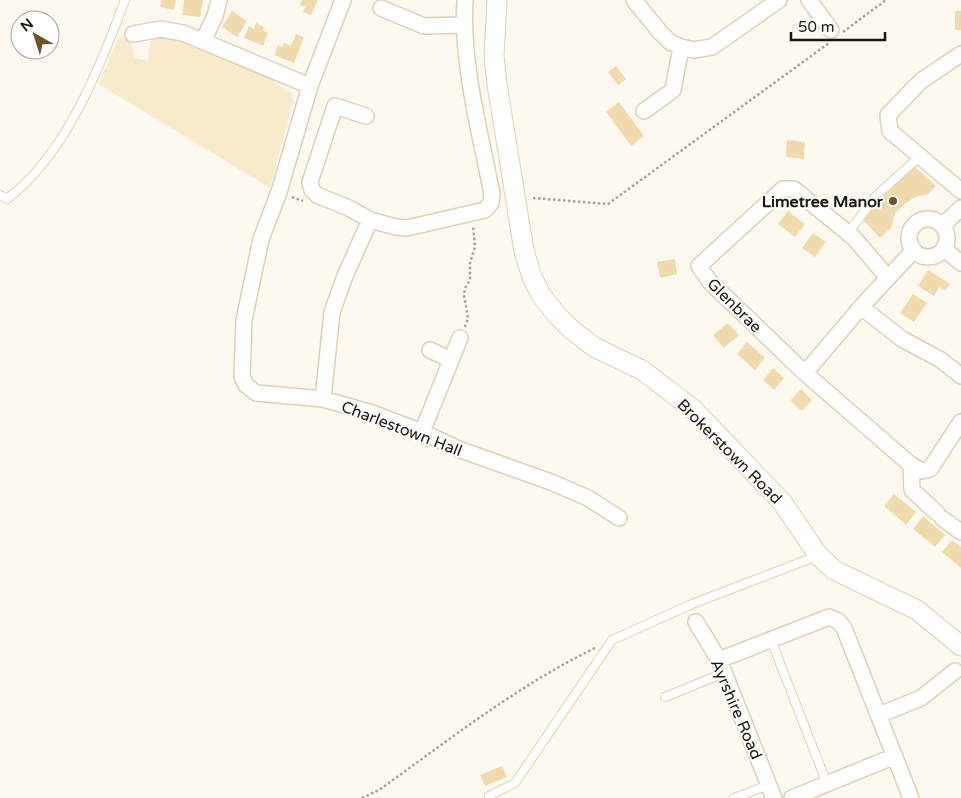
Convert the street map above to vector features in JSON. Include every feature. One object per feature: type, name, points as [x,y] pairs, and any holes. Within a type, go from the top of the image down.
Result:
[{"type":"street","points":[[202,41],[215,16],[220,0]]},
{"type":"street","name":"Charlestown Hall","points":[[343,0],[310,86],[279,192],[261,239],[246,311],[242,377],[246,385],[256,393],[322,399],[372,413],[422,432],[461,450],[551,482],[588,498],[619,518]]},
{"type":"street","points":[[366,116],[335,106],[310,182],[312,190],[316,195],[351,209],[370,220],[407,228],[485,210],[491,203],[492,194],[473,98],[463,25],[465,0]]},
{"type":"street","name":"Brokerstown Road","points":[[497,0],[494,56],[496,84],[524,251],[532,277],[541,295],[571,329],[594,347],[642,370],[693,409],[782,502],[818,555],[834,570],[917,610],[961,646]]},
{"type":"street","points":[[634,0],[670,42],[694,50],[712,47],[779,0]]},
{"type":"street","points":[[809,0],[831,30]]},
{"type":"street","points":[[381,8],[424,26],[463,25]]},
{"type":"street","points":[[133,34],[161,29],[183,32],[310,86]]},
{"type":"street","points":[[644,111],[673,90],[681,47]]},
{"type":"street","points":[[961,54],[921,81],[888,115],[890,131],[961,191]]},
{"type":"street","name":"Glenbrae","points":[[888,278],[848,233],[794,189],[783,189],[699,266],[710,282],[804,373],[911,465]]},
{"type":"street","points":[[943,225],[961,208]]},
{"type":"street","points":[[927,218],[943,225],[948,237],[944,249],[935,256],[929,257],[914,250],[909,239],[912,228],[916,223],[927,218]]},
{"type":"street","points":[[322,399],[332,312],[345,276],[370,220]]},
{"type":"street","points":[[944,249],[961,263]]},
{"type":"street","points":[[804,373],[861,307],[914,250]]},
{"type":"street","points":[[861,307],[902,339],[941,360],[961,376]]},
{"type":"street","points":[[422,432],[460,338]]},
{"type":"street","points":[[430,350],[451,360]]},
{"type":"street","points":[[911,465],[922,471],[930,469],[961,422]]},
{"type":"street","points":[[911,465],[912,490],[940,516],[961,532]]},
{"type":"street","points":[[722,666],[771,640],[829,617],[838,621],[844,628],[911,798]]},
{"type":"street","name":"Ayrshire Road","points":[[696,622],[722,666],[771,791]]},
{"type":"street","points":[[878,716],[921,698],[954,671]]},
{"type":"street","points":[[792,798],[895,756]]},
{"type":"lane","points":[[0,195],[7,199],[17,191],[42,164],[69,127],[94,77],[125,0]]},
{"type":"lane","points":[[848,233],[876,196],[920,156]]},
{"type":"lane","points":[[488,797],[515,783],[612,640],[692,604],[818,555]]},
{"type":"lane","points":[[771,640],[827,784]]},
{"type":"lane","points":[[664,696],[722,666]]},
{"type":"lane","points":[[734,798],[771,791]]},
{"type":"path","points":[[533,198],[608,204],[886,0]]},
{"type":"path","points":[[279,192],[309,204]]},
{"type":"path","points":[[460,338],[468,318],[464,295],[465,288],[470,280],[470,263],[475,247],[472,224],[480,222]]},
{"type":"path","points":[[362,798],[378,790],[513,694],[560,665],[612,640]]},
{"type":"shaded area","points":[[120,35],[131,44],[134,58],[148,61],[150,43],[153,39],[160,37],[180,39],[273,78],[275,83],[292,93],[293,102],[270,188],[98,84]]},
{"type":"building","points":[[162,0],[176,0],[174,10],[160,7]]},
{"type":"building","points":[[184,0],[203,0],[200,17],[182,15]]},
{"type":"building","points":[[302,0],[318,0],[311,15],[303,12],[305,7],[300,5]]},
{"type":"building","points":[[232,11],[247,21],[237,37],[222,27]]},
{"type":"building","points":[[955,11],[961,11],[961,30],[955,30]]},
{"type":"building","points":[[256,23],[264,27],[263,30],[268,33],[263,46],[244,38],[249,26],[254,29]]},
{"type":"building","points":[[296,34],[304,37],[294,63],[274,55],[278,45],[282,47],[284,43],[291,46]]},
{"type":"building","points":[[616,66],[626,79],[618,85],[608,72]]},
{"type":"building","points":[[619,102],[644,136],[631,146],[606,112]]},
{"type":"building","points":[[787,140],[805,142],[804,159],[786,157]]},
{"type":"building","name":"Limetree Manor","points":[[914,166],[936,186],[928,194],[915,197],[903,205],[895,214],[891,228],[880,238],[861,218]]},
{"type":"building","points":[[788,211],[805,224],[795,237],[778,224]]},
{"type":"building","points":[[813,233],[826,242],[815,257],[802,248]]},
{"type":"building","points":[[675,259],[677,274],[660,278],[657,262]]},
{"type":"building","points":[[928,270],[950,284],[945,291],[939,287],[934,296],[918,286]]},
{"type":"building","points":[[913,294],[927,303],[914,322],[900,313]]},
{"type":"building","points":[[728,323],[739,335],[724,348],[713,335]]},
{"type":"building","points":[[747,342],[765,358],[755,370],[737,354]]},
{"type":"building","points":[[773,368],[784,378],[774,390],[763,380]]},
{"type":"building","points":[[801,389],[812,400],[802,411],[790,401]]},
{"type":"building","points":[[894,494],[916,512],[906,525],[884,506]]},
{"type":"building","points":[[923,516],[945,535],[935,547],[913,529]]},
{"type":"building","points":[[952,540],[961,547],[961,568],[942,552]]},
{"type":"building","points":[[502,766],[507,777],[485,786],[480,775]]},
{"type":"place","name":"Limetree Manor","points":[[893,201]]}]
